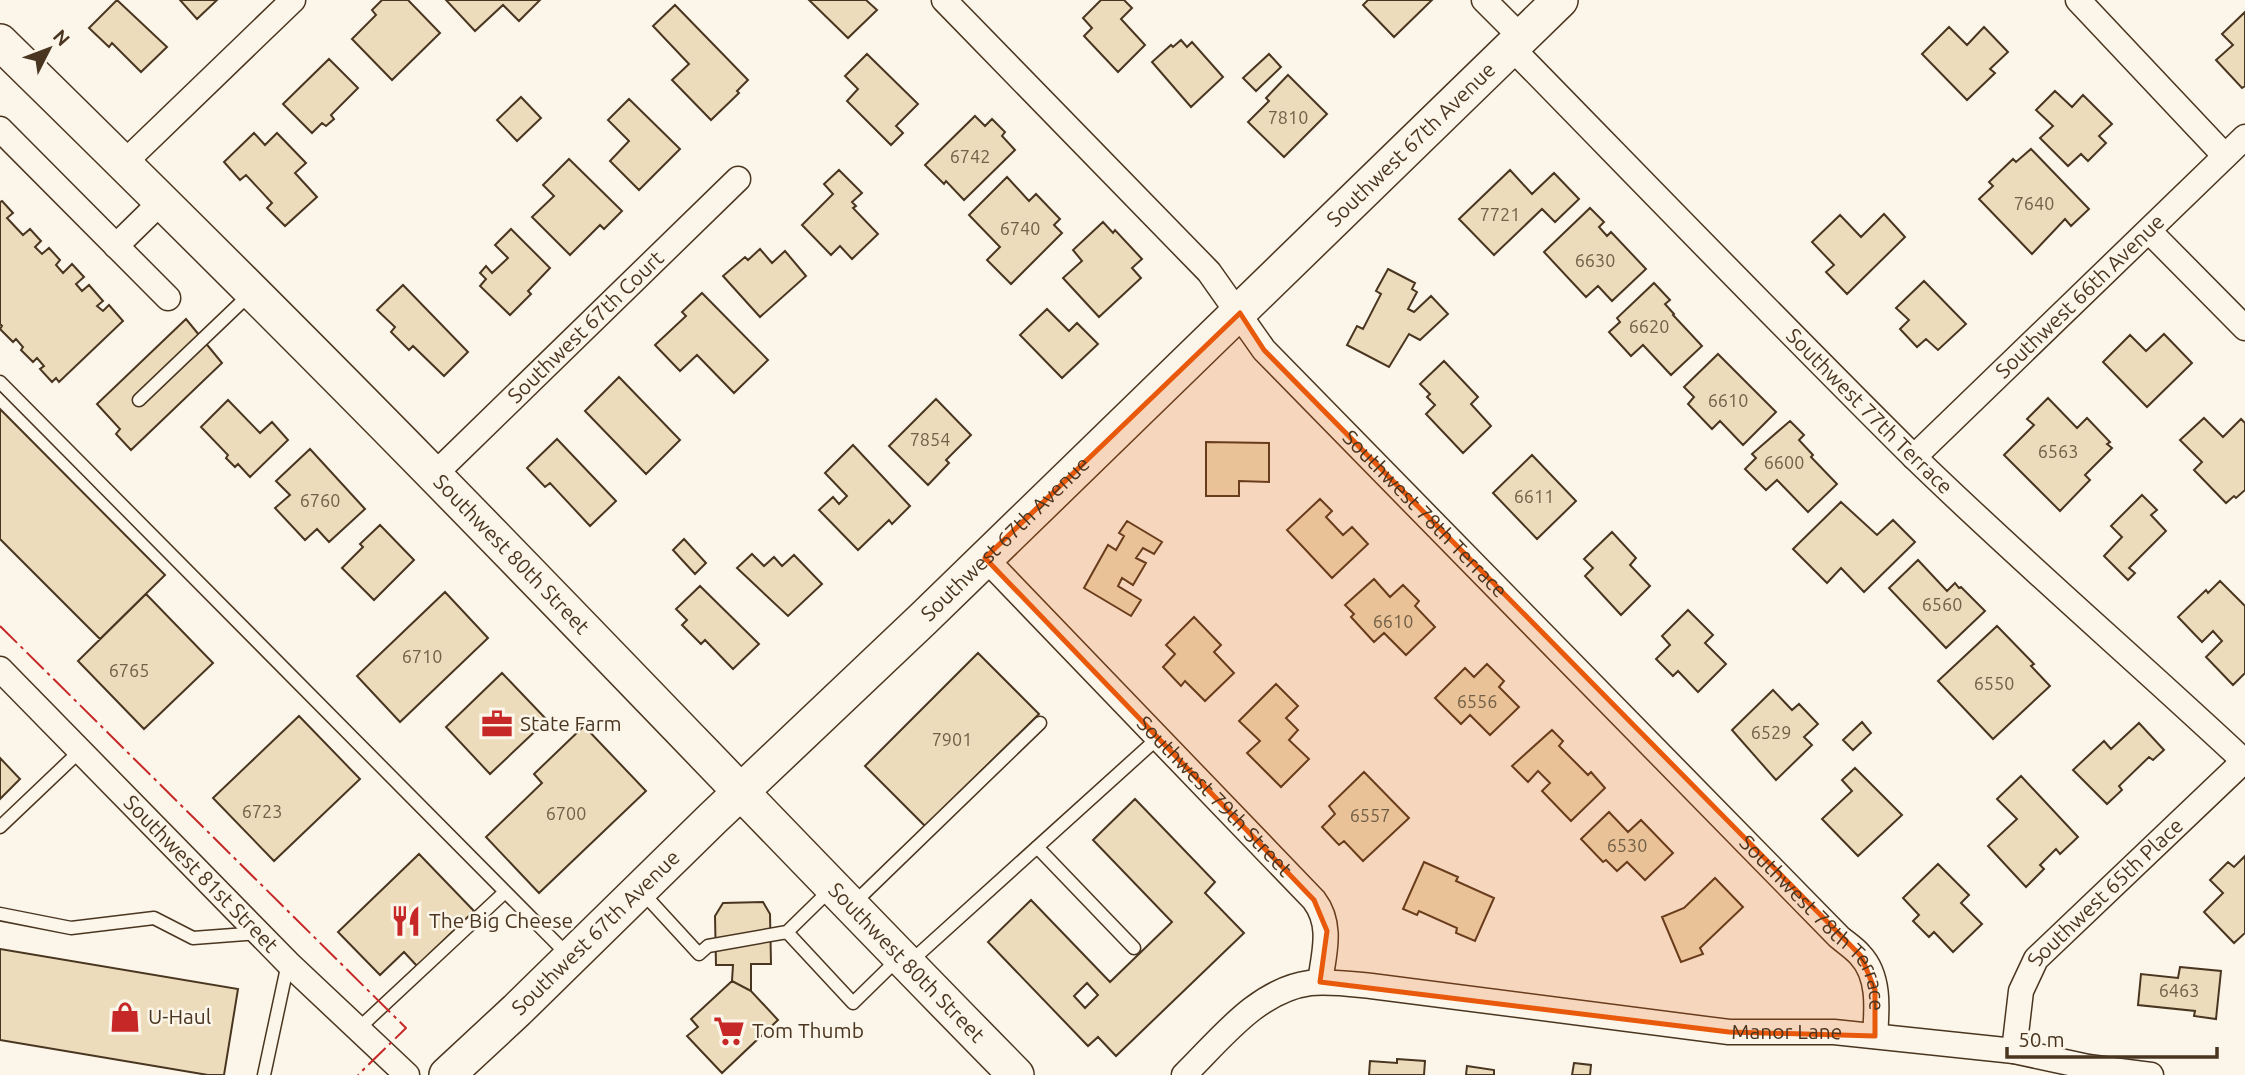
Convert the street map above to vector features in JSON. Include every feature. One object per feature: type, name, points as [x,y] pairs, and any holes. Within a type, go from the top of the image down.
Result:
[{"type":"main road","name":"Southwest 67th Avenue","points":[[447,1075],[1240,313],[1560,0]]},
{"type":"main road","name":"Southwest 80th Street","points":[[0,42],[163,200],[434,475],[1016,1075]]},
{"type":"street","points":[[124,163],[293,0]]},
{"type":"street","name":"Southwest 78th Terrace","points":[[944,0],[1209,272],[1264,350],[1839,937],[1861,956],[1868,966],[1875,990],[1875,1036]]},
{"type":"street","name":"Southwest 77th Terrace","points":[[1484,0],[1516,42],[1686,228],[1914,457],[2016,554],[2245,760]]},
{"type":"street","points":[[2078,0],[2225,156]]},
{"type":"street","points":[[0,128],[168,298]]},
{"type":"street","name":"Southwest 66th Avenue","points":[[1914,457],[2245,137]]},
{"type":"street","name":"Southwest 67th Court","points":[[434,475],[738,179]]},
{"type":"street","points":[[116,246],[163,200]]},
{"type":"street","points":[[2149,231],[2245,328]]},
{"type":"street","name":"Southwest 79th Street","points":[[985,558],[1320,908],[1326,931],[1320,982]]},
{"type":"street","name":"Southwest 81st Street","points":[[0,669],[288,963],[407,1075]]},
{"type":"street","name":"Southwest 65th Place","points":[[2014,1051],[2021,991],[2036,959],[2245,760]]},
{"type":"street","points":[[1184,1075],[1262,1002],[1290,988],[1320,982]]},
{"type":"street","name":"Manor Lane","points":[[1320,982],[1371,986],[1729,1032],[1834,1032],[2014,1051],[2088,1067],[2151,1075]]},
{"type":"lane","points":[[139,400],[253,291]]},
{"type":"lane","points":[[0,382],[571,958]]},
{"type":"lane","points":[[640,890],[699,954],[708,946],[787,932],[841,897],[1040,723]]},
{"type":"lane","points":[[787,932],[853,1003],[1037,847],[1158,737]]},
{"type":"lane","points":[[0,827],[81,750]]},
{"type":"lane","points":[[1037,847],[1134,948]]},
{"type":"lane","points":[[358,1029],[505,892]]},
{"type":"lane","points":[[0,914],[71,928],[154,918],[192,938],[259,933]]},
{"type":"lane","points":[[264,1075],[288,963]]},
{"type":"highlighted area","points":[[1240,313],[1264,350],[1861,956],[1875,990],[1875,1036],[1729,1032],[1320,982],[1327,931],[1314,900],[985,558]]},
{"type":"building","points":[[117,0],[167,47],[141,72],[112,43],[109,47],[89,28]]},
{"type":"building","points":[[180,0],[217,0],[197,19]]},
{"type":"building","points":[[382,0],[408,0],[440,33],[392,80],[352,39],[376,15],[372,10]]},
{"type":"building","points":[[446,0],[540,0],[519,21],[503,5],[475,31]]},
{"type":"building","points":[[809,0],[866,0],[877,10],[848,38]]},
{"type":"building","points":[[1101,0],[1124,0],[1132,8],[1121,19],[1145,45],[1118,72],[1084,36],[1092,28],[1083,18]]},
{"type":"building","points":[[1368,0],[1432,0],[1394,37],[1363,5]]},
{"type":"building","points":[[675,5],[748,80],[737,91],[739,93],[711,120],[672,80],[689,64],[653,26]]},
{"type":"building","points":[[2245,12],[2245,86],[2242,88],[2216,60],[2233,45],[2222,34]]},
{"type":"building","points":[[1949,27],[1967,45],[1984,27],[2008,52],[1990,69],[1995,73],[1967,100],[1922,54]]},
{"type":"building","points":[[1181,40],[1187,47],[1192,42],[1223,77],[1191,107],[1152,62]]},
{"type":"building","points":[[867,54],[918,104],[896,126],[903,133],[891,145],[847,101],[858,89],[845,76]]},
{"type":"building","points":[[1269,54],[1281,67],[1256,91],[1243,78]]},
{"type":"building","points":[[329,59],[358,88],[331,115],[334,119],[326,126],[322,123],[312,133],[283,104]]},
{"type":"building","points":[[1288,75],[1327,114],[1284,157],[1248,122],[1269,101],[1266,98]]},
{"type":"building","points":[[2055,91],[2072,107],[2083,95],[2112,124],[2099,136],[2106,143],[2088,161],[2081,154],[2068,166],[2040,138],[2053,126],[2036,110]]},
{"type":"building","points":[[521,97],[541,118],[517,141],[497,120]]},
{"type":"building","points":[[629,99],[680,149],[639,190],[610,161],[629,141],[608,120]]},
{"type":"building","points":[[975,116],[985,126],[992,119],[1005,132],[1002,136],[1015,150],[964,200],[946,181],[944,184],[925,165]]},
{"type":"building","points":[[254,133],[265,145],[277,133],[306,163],[295,173],[317,197],[285,226],[267,208],[272,203],[246,175],[240,180],[224,162]]},
{"type":"building","points":[[2031,149],[2089,209],[2071,226],[2065,219],[2032,254],[1979,199],[1993,186],[1989,182],[2013,159],[2016,162]]},
{"type":"building","points":[[569,159],[622,211],[604,229],[600,225],[570,255],[532,217],[554,196],[543,185]]},
{"type":"building","points":[[839,170],[862,193],[852,202],[856,206],[853,208],[878,234],[852,259],[840,246],[831,255],[802,225],[833,194],[824,184]]},
{"type":"building","points":[[1510,170],[1532,194],[1554,173],[1579,199],[1555,222],[1542,209],[1494,255],[1459,219]]},
{"type":"building","points":[[1007,177],[1029,201],[1036,194],[1060,219],[1054,225],[1062,233],[1011,284],[987,260],[1000,247],[969,215]]},
{"type":"building","points":[[2,201],[13,213],[7,218],[23,235],[30,229],[41,241],[35,247],[42,254],[49,248],[60,260],[56,265],[63,273],[72,264],[84,277],[76,284],[82,291],[89,285],[103,301],[97,306],[103,311],[109,305],[123,321],[59,382],[56,378],[52,382],[40,369],[44,366],[37,358],[33,362],[21,350],[23,347],[16,339],[13,342],[0,329]]},
{"type":"building","points":[[1590,208],[1604,222],[1599,227],[1607,236],[1611,232],[1646,269],[1612,301],[1598,286],[1586,297],[1544,252]]},
{"type":"building","points":[[1884,214],[1905,237],[1847,294],[1826,272],[1834,265],[1812,242],[1840,215],[1861,237]]},
{"type":"building","points":[[1103,222],[1113,233],[1115,230],[1142,259],[1132,268],[1141,278],[1099,317],[1063,278],[1082,261],[1073,250]]},
{"type":"building","points":[[511,229],[550,268],[528,291],[531,294],[510,315],[480,286],[486,279],[480,273],[486,266],[492,273],[508,258],[495,245]]},
{"type":"building","points":[[760,249],[772,263],[785,251],[806,276],[760,317],[723,276],[745,257],[748,260]]},
{"type":"building","points":[[1388,269],[1415,283],[1412,289],[1417,292],[1408,309],[1414,312],[1431,296],[1448,314],[1420,340],[1409,334],[1389,367],[1347,345],[1357,326],[1363,329],[1381,294],[1376,291]]},
{"type":"building","points":[[1924,281],[1966,324],[1938,350],[1926,339],[1917,347],[1900,329],[1909,320],[1896,308]]},
{"type":"building","points":[[1654,283],[1670,300],[1665,304],[1673,315],[1702,346],[1671,375],[1643,345],[1631,356],[1609,332],[1620,322],[1617,318]]},
{"type":"building","points":[[403,285],[468,352],[444,376],[413,346],[409,350],[391,332],[395,327],[377,310]]},
{"type":"building","points":[[702,293],[768,360],[734,393],[697,355],[680,371],[655,345],[686,316],[682,312]]},
{"type":"building","points":[[1047,309],[1069,331],[1077,323],[1098,344],[1062,378],[1020,335]]},
{"type":"building","points":[[186,319],[222,363],[131,450],[116,434],[120,429],[97,404]]},
{"type":"building","points":[[2164,334],[2192,363],[2147,407],[2103,362],[2130,335],[2146,351]]},
{"type":"building","points":[[1718,354],[1776,412],[1743,445],[1720,421],[1712,429],[1688,404],[1694,397],[1684,387]]},
{"type":"building","points":[[1444,361],[1478,397],[1471,404],[1491,426],[1463,453],[1426,414],[1435,405],[1427,397],[1430,394],[1420,384]]},
{"type":"building","points":[[619,377],[680,440],[646,474],[585,411]]},
{"type":"building","points":[[2048,398],[2077,428],[2087,418],[2110,442],[2107,444],[2112,448],[2085,475],[2090,480],[2060,511],[2004,455],[2034,425],[2027,419]]},
{"type":"building","points":[[936,399],[971,435],[946,460],[949,463],[928,485],[889,446]]},
{"type":"building","points":[[228,400],[260,433],[272,422],[288,440],[250,477],[238,464],[235,467],[226,458],[228,455],[201,427]]},
{"type":"building","points":[[0,409],[165,575],[100,639],[0,539]]},
{"type":"building","points":[[2204,418],[2223,437],[2241,419],[2245,423],[2245,490],[2226,503],[2194,470],[2202,462],[2180,440]]},
{"type":"building","points":[[1790,421],[1804,435],[1799,440],[1813,455],[1811,457],[1837,484],[1808,512],[1777,480],[1766,490],[1745,469],[1756,458],[1752,454]]},
{"type":"building","points":[[557,439],[616,501],[590,526],[550,483],[545,487],[527,468]]},
{"type":"building","points":[[1206,442],[1269,443],[1269,482],[1239,481],[1239,496],[1206,496]]},
{"type":"building","points":[[853,445],[910,506],[892,524],[889,520],[858,550],[819,510],[833,497],[839,504],[847,496],[825,473]]},
{"type":"building","points":[[310,449],[365,509],[329,542],[317,529],[305,540],[275,508],[290,495],[276,481]]},
{"type":"building","points":[[1532,455],[1576,501],[1537,539],[1493,493]]},
{"type":"building","points":[[2142,495],[2157,510],[2151,515],[2166,531],[2129,568],[2135,573],[2128,580],[2104,556],[2122,537],[2111,526]]},
{"type":"building","points":[[1320,499],[1332,511],[1326,517],[1343,535],[1352,527],[1368,544],[1332,578],[1287,530]]},
{"type":"building","points":[[1841,502],[1877,535],[1893,520],[1915,542],[1864,592],[1841,568],[1827,583],[1793,549]]},
{"type":"building","points":[[1127,521],[1162,542],[1154,554],[1143,548],[1136,558],[1146,563],[1133,585],[1122,578],[1118,586],[1141,600],[1131,616],[1084,588],[1108,545],[1116,550],[1124,536],[1119,533]]},
{"type":"building","points":[[380,525],[414,560],[374,600],[342,568],[363,547],[360,544]]},
{"type":"building","points":[[1612,532],[1636,558],[1630,565],[1650,586],[1621,615],[1585,576],[1593,568],[1584,559]]},
{"type":"building","points":[[684,539],[706,563],[695,574],[673,550]]},
{"type":"building","points":[[752,554],[764,566],[774,557],[782,566],[794,555],[822,584],[788,616],[737,568]]},
{"type":"building","points":[[1918,560],[1947,591],[1955,583],[1985,611],[1946,648],[1889,588]]},
{"type":"building","points":[[1374,579],[1390,597],[1403,585],[1419,601],[1415,606],[1435,627],[1406,655],[1384,633],[1374,642],[1351,617],[1354,614],[1345,605]]},
{"type":"building","points":[[2220,581],[2245,606],[2245,673],[2233,685],[2206,657],[2222,641],[2213,631],[2202,642],[2178,617],[2206,590],[2208,593]]},
{"type":"building","points":[[700,586],[759,644],[733,669],[705,640],[701,644],[682,625],[687,620],[676,609]]},
{"type":"building","points":[[445,592],[488,638],[400,722],[357,676]]},
{"type":"building","points":[[146,594],[213,663],[144,729],[78,661]]},
{"type":"building","points":[[1688,610],[1713,635],[1705,643],[1726,664],[1698,692],[1678,671],[1673,676],[1656,659],[1670,645],[1662,636]]},
{"type":"building","points":[[1194,617],[1221,645],[1214,652],[1234,673],[1205,701],[1185,681],[1181,686],[1163,667],[1175,654],[1166,645]]},
{"type":"building","points":[[1997,626],[2034,664],[2031,666],[2050,686],[1993,739],[1938,681]]},
{"type":"building","points":[[978,653],[1039,714],[925,826],[865,766]]},
{"type":"building","points":[[1487,664],[1504,681],[1499,687],[1519,707],[1490,735],[1470,715],[1461,724],[1435,698],[1465,668],[1474,677]]},
{"type":"building","name":"State Farm","points":[[502,673],[547,720],[490,774],[446,727]]},
{"type":"building","points":[[1276,684],[1298,706],[1286,718],[1298,730],[1289,740],[1309,759],[1281,787],[1247,753],[1260,741],[1239,721]]},
{"type":"building","points":[[1773,690],[1792,710],[1799,704],[1818,724],[1804,737],[1812,745],[1776,780],[1732,730]]},
{"type":"building","points":[[299,716],[360,779],[274,861],[213,798]]},
{"type":"building","points":[[1862,722],[1871,733],[1853,750],[1843,740]]},
{"type":"building","points":[[2139,723],[2164,750],[2153,760],[2149,757],[2119,786],[2122,790],[2107,804],[2073,770],[2104,741],[2111,749]]},
{"type":"building","points":[[584,726],[646,791],[539,893],[486,837],[542,783],[534,774]]},
{"type":"building","points":[[1552,730],[1563,741],[1559,746],[1588,775],[1591,772],[1605,788],[1571,821],[1542,791],[1550,783],[1538,771],[1528,782],[1512,766]]},
{"type":"building","points":[[0,758],[20,779],[0,799]]},
{"type":"building","points":[[1855,768],[1902,815],[1858,856],[1822,819],[1852,791],[1842,780]]},
{"type":"building","points":[[1364,772],[1409,818],[1363,861],[1344,841],[1339,845],[1322,827],[1335,814],[1329,806]]},
{"type":"building","points":[[2021,776],[2078,837],[2060,854],[2056,849],[2040,865],[2044,869],[2026,887],[1988,846],[2017,819],[1997,799]]},
{"type":"building","points":[[1135,799],[1215,882],[1205,893],[1244,933],[1116,1056],[1098,1037],[1088,1046],[988,942],[1031,900],[1110,982],[1172,922],[1093,840]],"holes":[[[1087,983],[1098,995],[1085,1008],[1074,996]]]},
{"type":"building","points":[[1609,812],[1628,832],[1641,820],[1673,853],[1645,880],[1627,862],[1617,871],[1606,860],[1603,862],[1581,839]]},
{"type":"building","name":"The Big Cheese","points":[[419,854],[474,911],[417,966],[404,952],[380,975],[338,932]]},
{"type":"building","points":[[2245,856],[2245,933],[2234,943],[2204,912],[2223,893],[2210,880],[2228,862],[2234,867]]},
{"type":"building","points":[[1424,862],[1458,877],[1456,881],[1494,898],[1475,941],[1456,933],[1457,928],[1419,911],[1417,915],[1403,909]]},
{"type":"building","points":[[1938,864],[1969,895],[1961,903],[1982,924],[1953,952],[1934,932],[1929,937],[1913,921],[1919,915],[1903,898]]},
{"type":"building","points":[[1715,878],[1743,907],[1700,948],[1703,954],[1681,962],[1662,917],[1684,908]]},
{"type":"building","name":"Tom Thumb","points":[[763,902],[770,914],[771,964],[751,964],[751,991],[732,981],[733,965],[716,965],[715,916],[723,903]]},
{"type":"building","points":[[0,949],[238,989],[224,1075],[208,1075],[0,1040]]},
{"type":"building","points":[[2180,967],[2221,971],[2216,1019],[2194,1016],[2195,1011],[2138,1005],[2141,974],[2178,978]]},
{"type":"building","name":"Tom Thumb","points":[[732,981],[751,991],[778,1020],[722,1073],[687,1036],[698,1027],[691,1019]]},
{"type":"building","points":[[1397,1059],[1425,1061],[1424,1075],[1369,1075],[1370,1061],[1397,1063]]},
{"type":"building","points":[[1574,1063],[1591,1065],[1590,1075],[1572,1075]]},
{"type":"building","points":[[1467,1066],[1494,1070],[1494,1075],[1466,1075]]},
{"type":"power","points":[[0,626],[406,1028],[358,1075]]},
{"type":"place","name":"State Farm","points":[[497,724]]},
{"type":"place","name":"The Big Cheese","points":[[406,921]]},
{"type":"place","name":"U-Haul","points":[[125,1017]]},
{"type":"place","name":"Tom Thumb","points":[[729,1031]]}]
